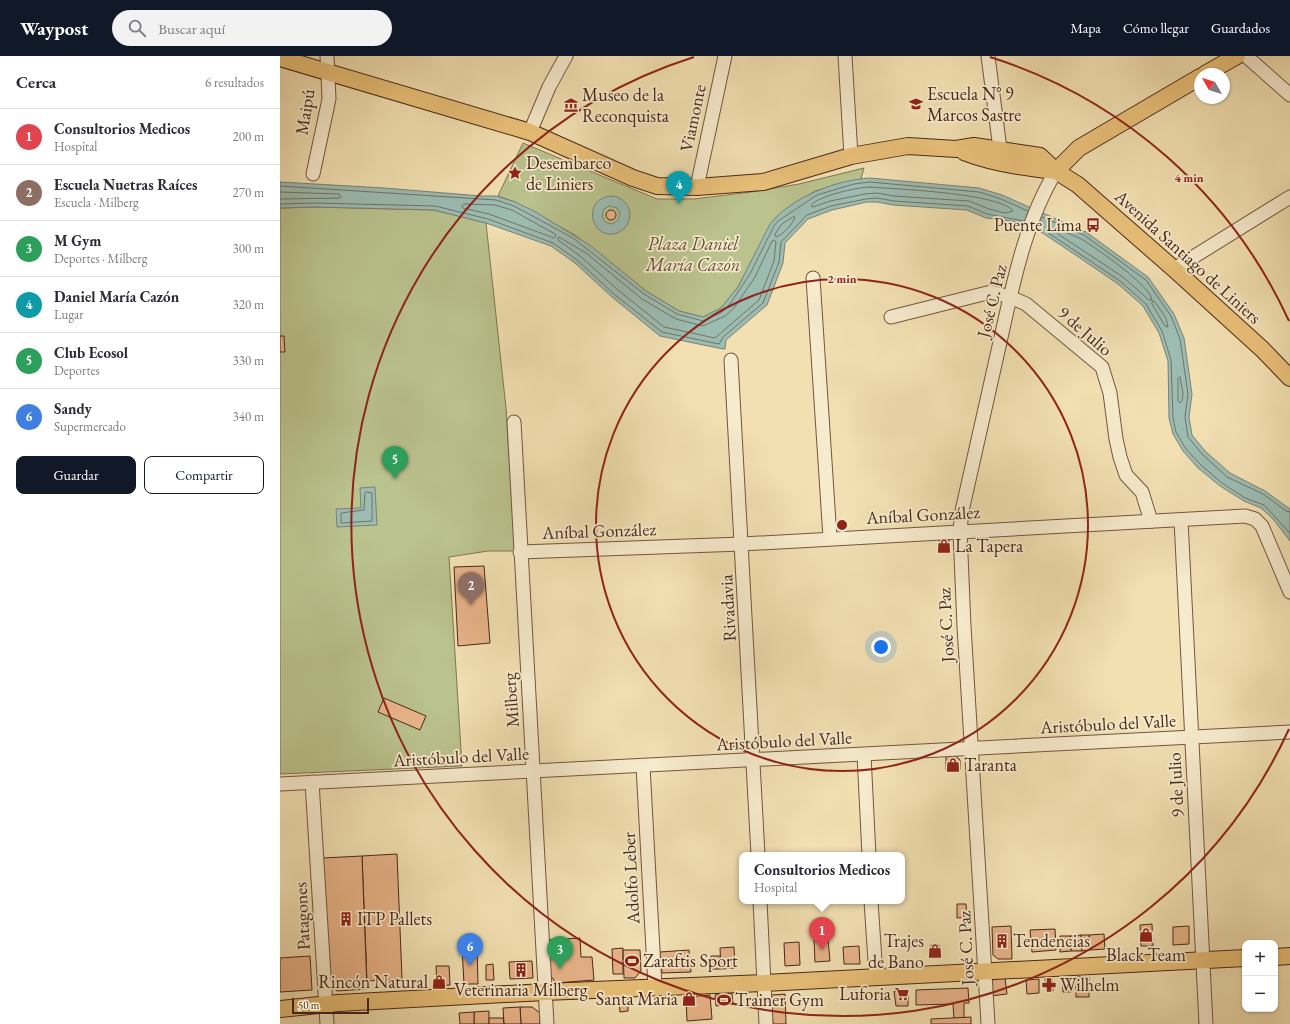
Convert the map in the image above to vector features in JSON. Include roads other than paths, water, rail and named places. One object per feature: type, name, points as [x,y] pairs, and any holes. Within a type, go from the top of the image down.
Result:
[{"type":"main road","points":[[1216,68],[1237,56]]},
{"type":"main road","name":"Avenida Santiago de Liniers","points":[[280,58],[530,132],[646,183],[657,186],[697,187],[763,182],[851,156],[908,146],[956,149],[974,146],[1040,156],[1056,170],[1078,184],[1174,269],[1262,349],[1290,378]]},
{"type":"main road","points":[[1056,170],[1078,148],[1194,80]]},
{"type":"main road","name":"Avenida Santiago de Liniers","points":[[956,149],[988,159],[1035,169],[1056,170]]},
{"type":"main road","points":[[1278,957],[1290,956]]},
{"type":"main road","points":[[280,1009],[326,1004],[545,992],[764,983],[1242,958]]},
{"type":"street","name":"Maipú","points":[[313,174],[329,99],[327,56]]},
{"type":"street","points":[[530,132],[549,87],[566,56]]},
{"type":"street","name":"Viamonte","points":[[697,187],[725,56]]},
{"type":"street","points":[[845,56],[851,156]]},
{"type":"street","points":[[988,56],[1000,149]]},
{"type":"street","points":[[1246,56],[1290,95]]},
{"type":"street","name":"José C. Paz","points":[[988,1024],[964,626],[960,531],[962,511],[1010,297],[1028,230],[1040,199],[1056,170]]},
{"type":"street","points":[[1174,269],[1290,197]]},
{"type":"street","points":[[813,278],[830,538]]},
{"type":"street","name":"9 de Julio","points":[[891,317],[991,292],[1010,297],[1026,304],[1102,367],[1110,393],[1120,457],[1126,475],[1142,492],[1146,501],[1151,522]]},
{"type":"street","name":"Rivadavia","points":[[731,360],[758,852]]},
{"type":"street","name":"Milberg","points":[[514,422],[547,1024]]},
{"type":"street","name":"Aníbal González","points":[[520,552],[742,544],[1245,516],[1255,519],[1262,526],[1290,592]]},
{"type":"street","name":"9 de Julio","points":[[1181,520],[1206,1024]]},
{"type":"street","name":"Aristóbulo del Valle","points":[[280,784],[754,761],[1290,732]]},
{"type":"street","points":[[864,755],[869,852]]},
{"type":"street","name":"Adolfo Leber","points":[[643,766],[656,987]]},
{"type":"street","name":"Patagones","points":[[312,782],[327,1024]]},
{"type":"street","points":[[760,904],[766,1024]]},
{"type":"street","points":[[872,904],[876,976]]},
{"type":"water","points":[[870,178],[979,188],[1002,195],[1086,232],[1148,277],[1174,314],[1184,338],[1192,394],[1189,417],[1192,435],[1205,451],[1230,473],[1265,491],[1290,509],[1290,541],[1273,519],[1261,508],[1244,501],[1220,486],[1198,468],[1183,451],[1173,434],[1169,418],[1168,361],[1159,333],[1143,306],[1118,284],[1080,258],[1038,230],[1018,222],[986,218],[967,210],[893,205],[877,202],[867,202],[832,210],[808,219],[785,243],[783,263],[767,305],[726,340],[725,349],[723,349],[660,336],[612,297],[575,263],[551,246],[486,223],[434,210],[314,207],[280,208],[280,182],[496,196],[515,202],[536,212],[591,246],[646,291],[679,311],[703,317],[721,308],[738,287],[770,224],[779,214],[802,198],[829,186],[857,179]]},
{"type":"water","points":[[613,196],[617,197],[625,202],[629,209],[630,218],[628,223],[624,229],[617,233],[608,234],[601,231],[596,226],[593,218],[593,211],[596,203],[603,198]],"holes":[[[610,206],[617,208],[620,214],[618,220],[612,224],[605,222],[602,216],[604,209]]]},
{"type":"water","points":[[375,487],[377,525],[337,527],[336,509],[361,508],[360,488]]},
{"type":"place","name":"Escuela N° 9 Marcos Sastre","points":[[916,104]]},
{"type":"place","name":"Museo de la Reconquista","points":[[571,105]]},
{"type":"place","name":"Desembarco de Liniers","points":[[515,173]]},
{"type":"place","name":"Daniel María Cazón","points":[[679,204]]},
{"type":"place","name":"Puente Lima","points":[[1093,225]]},
{"type":"place","name":"Club Ecosol","points":[[395,479]]},
{"type":"place","name":"La Tapera","points":[[944,546]]},
{"type":"place","name":"Escuela Nuetras Raíces","points":[[471,605]]},
{"type":"place","name":"Taranta","points":[[953,765]]},
{"type":"place","name":"ITP Pallets","points":[[346,919]]},
{"type":"place","name":"Black Team","points":[[1146,935]]},
{"type":"place","name":"Tendencias","points":[[1002,941]]},
{"type":"place","name":"Consultorios Medicos","points":[[822,950]]},
{"type":"place","name":"Trajes de Bano","points":[[935,951]]},
{"type":"place","name":"Zaraftis Sport","points":[[632,961]]},
{"type":"place","name":"Sandy","points":[[470,966]]},
{"type":"place","name":"M Gym","points":[[560,969]]},
{"type":"place","name":"Veterinaria Milberg","points":[[521,970]]},
{"type":"place","name":"Rincón Natural","points":[[439,982]]},
{"type":"place","name":"Wilhelm","points":[[1049,985]]},
{"type":"place","name":"Luforia","points":[[902,994]]},
{"type":"place","name":"Santa Maria","points":[[689,999]]},
{"type":"place","name":"Trainer Gym","points":[[724,1000]]},
{"type":"park label","name":"Plaza Daniel María Cazón","points":[[693,254]]}]
